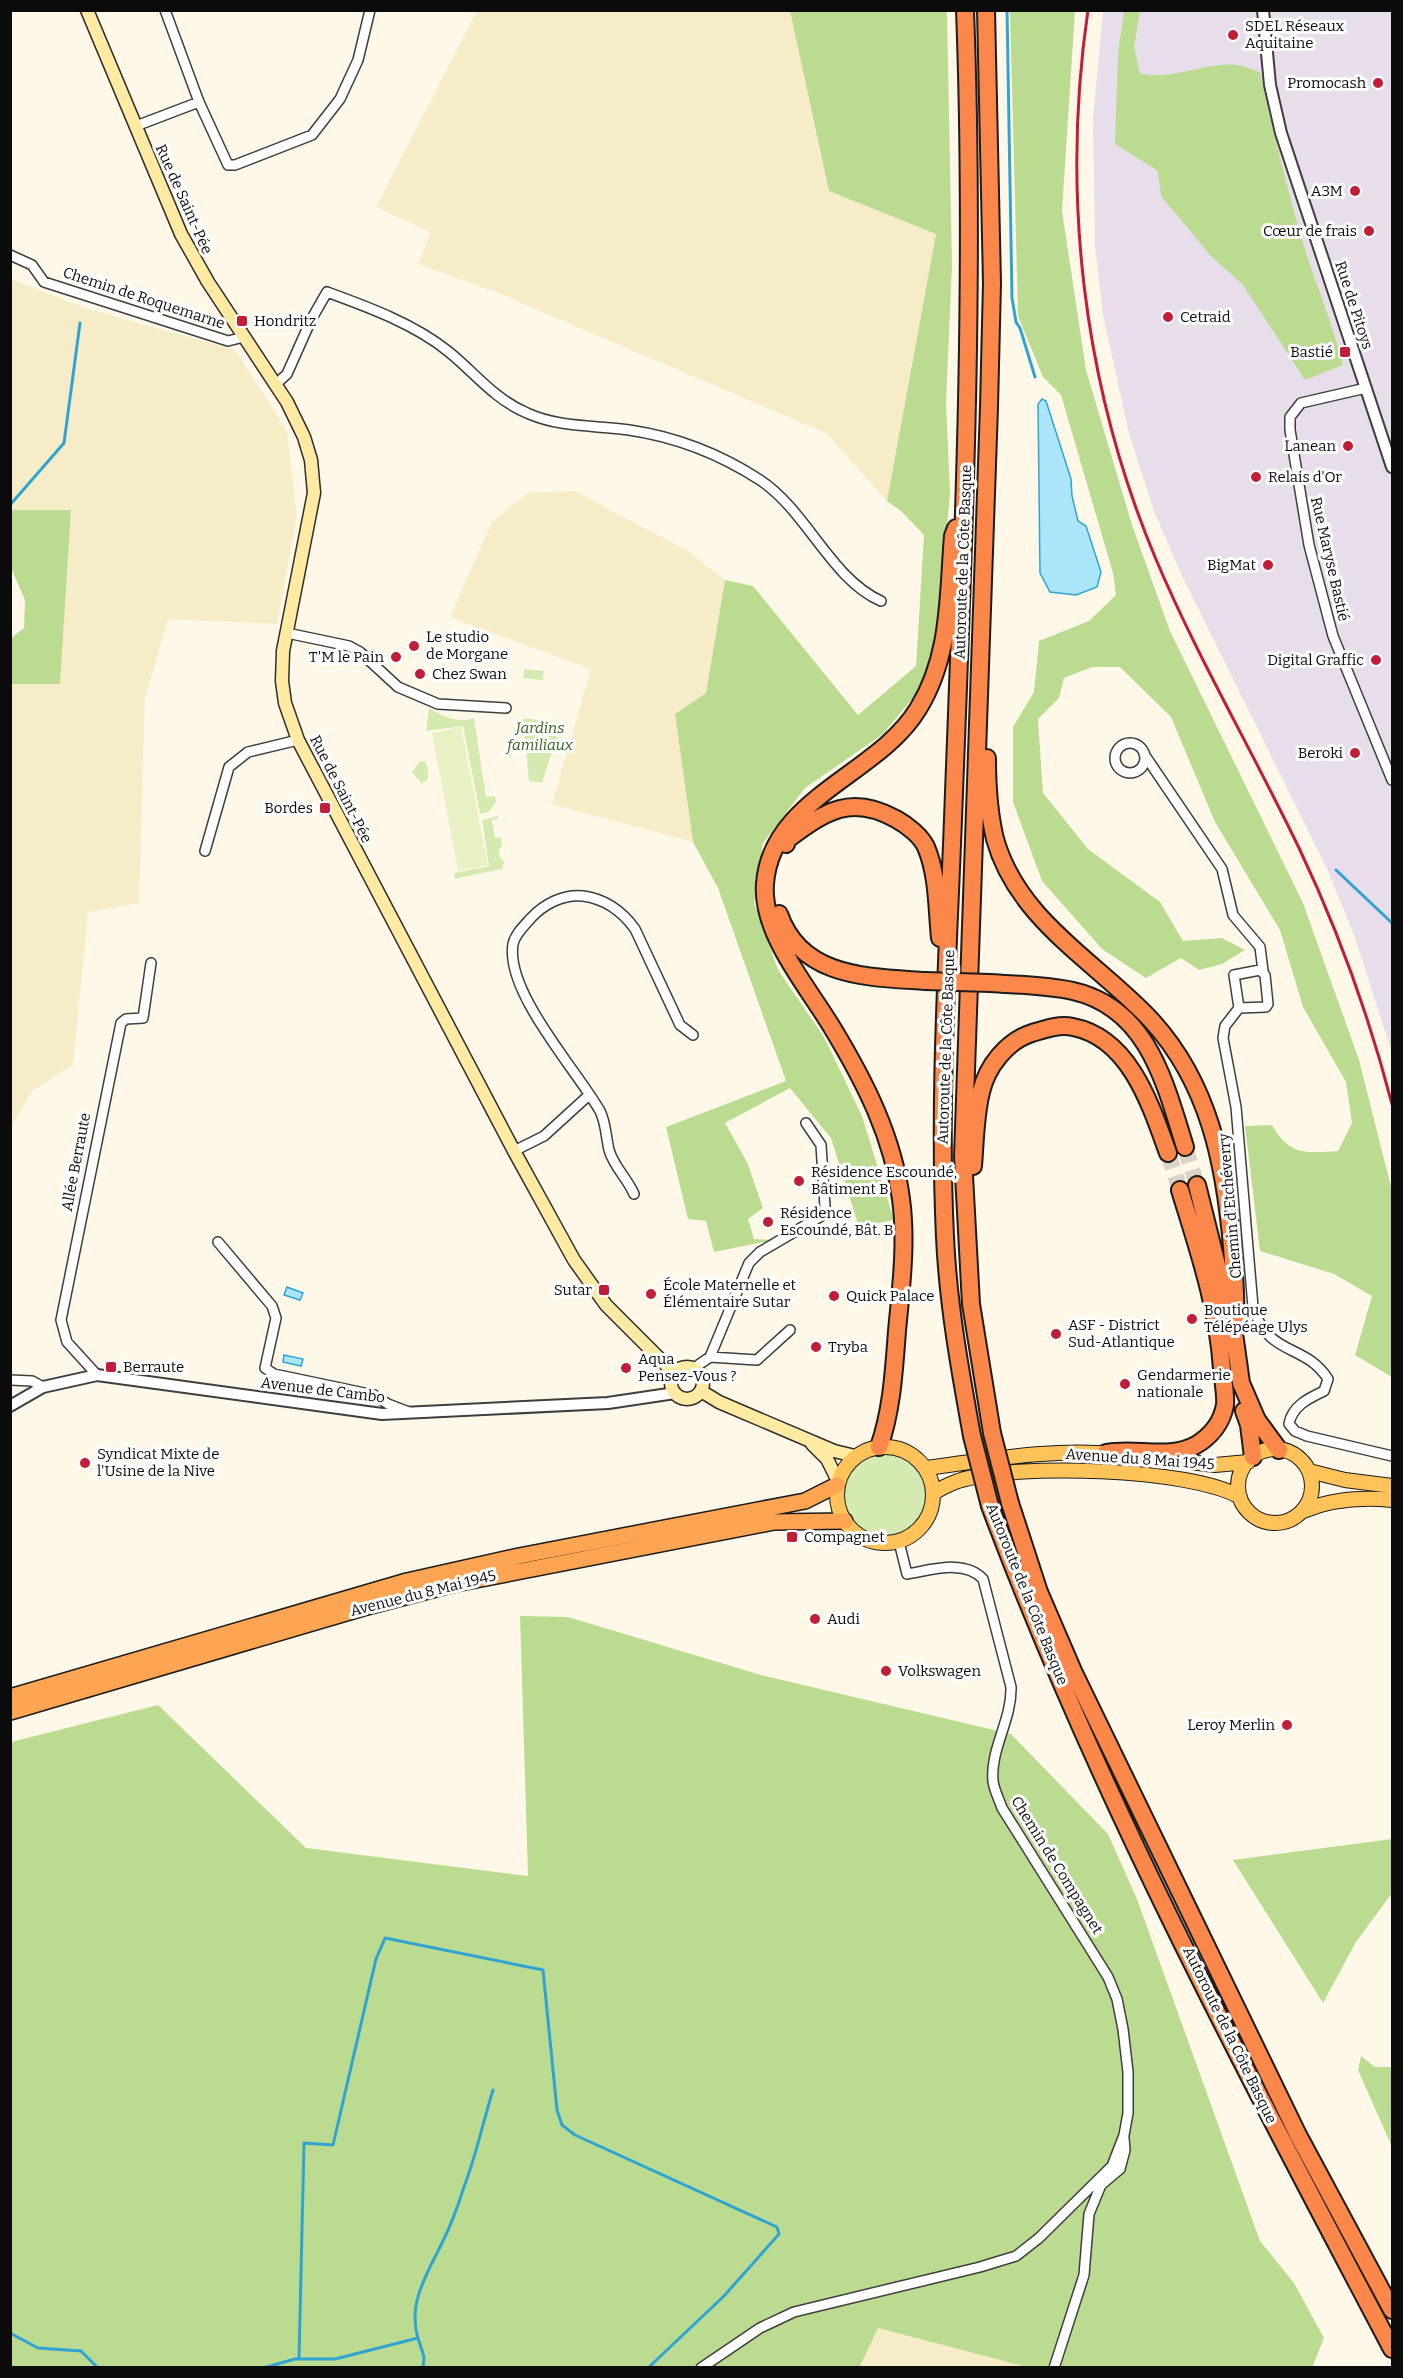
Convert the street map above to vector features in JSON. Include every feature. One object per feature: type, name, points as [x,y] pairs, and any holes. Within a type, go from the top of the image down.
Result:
[{"type":"highway","name":"Autoroute de la Côte Basque","points":[[965,10],[970,274],[965,511],[946,998],[943,1157],[945,1238],[956,1343],[972,1436],[990,1506],[1050,1657],[1146,1865],[1284,2143],[1392,2349]]},
{"type":"highway","name":"Autoroute de la Côte Basque","points":[[986,10],[992,283],[981,673],[963,1158],[971,1304],[992,1432],[1010,1503],[1039,1592],[1073,1671],[1298,2135],[1392,2310]]},
{"type":"highway","points":[[879,1447],[886,1421],[894,1370],[903,1258],[902,1200],[895,1166],[879,1116],[861,1077],[777,938],[766,910],[764,885],[769,856],[781,834],[796,818],[895,736],[916,712],[931,686],[943,652],[952,536],[965,511]]},
{"type":"highway","points":[[981,673],[986,710],[987,768],[995,839],[1009,872],[1031,908],[1151,1020],[1182,1059],[1200,1095],[1220,1152],[1228,1205],[1236,1308],[1233,1333]]},
{"type":"highway","points":[[946,998],[934,879],[926,846],[906,825],[878,809],[845,806],[818,816],[788,839],[778,864],[773,899],[784,929],[804,952],[833,970],[879,978],[925,981],[990,983],[1074,991],[1100,1001],[1124,1017],[1144,1038],[1162,1073],[1185,1147]]},
{"type":"highway","points":[[966,1238],[981,1092],[995,1061],[1017,1038],[1053,1027],[1072,1027],[1092,1034],[1107,1044],[1122,1057],[1149,1100],[1168,1153]]},
{"type":"highway","points":[[1197,1185],[1233,1333],[1241,1383],[1250,1406],[1267,1436],[1279,1450]]},
{"type":"highway","points":[[1106,1453],[1123,1449],[1180,1451],[1208,1436],[1221,1418],[1225,1404],[1221,1345],[1214,1305],[1180,1190]]},
{"type":"highway","points":[[1221,1345],[1250,1425],[1250,1460]]},
{"type":"highway","name":"Avenue du 8 Mai 1945","points":[[10,1697],[407,1581],[519,1556],[805,1501],[838,1483]]},
{"type":"highway","name":"Avenue du 8 Mai 1945","points":[[10,1712],[326,1618],[455,1584],[774,1522],[845,1521]]},
{"type":"main road","name":"Rue de Saint-Pée","points":[[87,10],[180,234],[208,282],[276,384],[304,437],[314,477],[311,518],[287,633],[282,681],[285,703],[298,740],[514,1151],[574,1260],[606,1305],[674,1373]]},
{"type":"main road","points":[[683,1367],[694,1368],[703,1381],[701,1391],[689,1399],[675,1393],[671,1383],[674,1373],[683,1367]]},
{"type":"main road","points":[[701,1391],[718,1401],[834,1451],[855,1456]]},
{"type":"main road","points":[[804,1437],[827,1460],[838,1483]]},
{"type":"main road","points":[[879,1447],[905,1451],[926,1468],[934,1493],[933,1503],[925,1523],[918,1531],[900,1542],[871,1542],[858,1536],[845,1521],[837,1500],[838,1483],[848,1463],[855,1456],[879,1447]]},
{"type":"main road","points":[[1303,1511],[1312,1488],[1309,1472],[1297,1456],[1279,1450],[1261,1452],[1250,1460],[1239,1478],[1240,1497],[1254,1516],[1272,1524],[1284,1522],[1317,1505],[1351,1499],[1392,1500]]},
{"type":"main road","name":"Avenue du 8 Mai 1945","points":[[926,1468],[1014,1456],[1106,1453],[1215,1465],[1250,1460]]},
{"type":"main road","name":"Avenue du 8 Mai 1945","points":[[934,1493],[969,1478],[1067,1471],[1149,1475],[1228,1490],[1240,1497]]},
{"type":"main road","points":[[1309,1472],[1345,1480],[1392,1486]]},
{"type":"street","points":[[165,10],[200,102],[228,165],[235,165],[312,135],[340,99],[354,70],[370,10]]},
{"type":"street","name":"Rue de Pitoys","points":[[1263,10],[1270,85],[1281,133],[1392,467]]},
{"type":"street","points":[[136,126],[200,102]]},
{"type":"street","name":"Chemin de Roquemarne","points":[[10,255],[32,265],[44,282],[228,341],[244,337]]},
{"type":"street","points":[[276,384],[287,374],[311,320],[327,292],[422,332],[450,352],[500,400],[526,413],[543,420],[590,428],[628,430],[677,440],[723,458],[762,482],[792,508],[862,593],[881,601]]},
{"type":"street","name":"Rue Maryse Bastié","points":[[1366,388],[1301,403],[1290,417],[1290,430],[1309,545],[1333,636],[1392,780]]},
{"type":"street","points":[[287,633],[349,646],[360,652],[398,687],[438,704],[506,708]]},
{"type":"street","points":[[205,851],[229,766],[248,752],[298,740]]},
{"type":"street","points":[[1144,754],[1222,868],[1233,915],[1260,947],[1268,1004],[1266,1007],[1239,1008],[1234,975],[1263,971]]},
{"type":"street","points":[[634,1194],[614,1163],[600,1112],[520,988],[515,976],[513,944],[516,935],[538,911],[550,902],[564,898],[588,897],[609,903],[625,915],[635,929],[680,1025],[693,1035]]},
{"type":"street","name":"Allée Berraute","points":[[97,1375],[67,1342],[61,1320],[121,1023],[126,1019],[144,1018],[151,963]]},
{"type":"street","name":"Chemin d'Etchéverry","points":[[1239,1008],[1225,1026],[1223,1038],[1236,1107],[1253,1307],[1263,1331],[1277,1344],[1312,1360],[1328,1379],[1324,1391],[1303,1403],[1291,1416],[1289,1424],[1295,1431],[1307,1436],[1392,1456]]},
{"type":"street","points":[[514,1151],[544,1136],[589,1095]]},
{"type":"street","points":[[694,1368],[710,1357],[749,1263],[760,1252],[823,1215],[825,1207],[821,1145],[806,1123]]},
{"type":"street","points":[[218,1242],[272,1306],[276,1318],[265,1368],[274,1374],[374,1395],[388,1404],[412,1413]]},
{"type":"street","points":[[710,1357],[757,1360],[790,1330]]},
{"type":"street","name":"Avenue de Cambo","points":[[10,1406],[43,1387],[97,1375],[382,1414],[608,1403],[675,1393]]},
{"type":"street","points":[[10,1380],[32,1381],[43,1387]]},
{"type":"street","name":"Chemin de Compagnet","points":[[701,2367],[760,2328],[794,2312],[980,2267],[1016,2256],[1039,2238],[1112,2166],[1124,2135],[1128,2113],[1128,2072],[1117,1999],[1108,1977],[1002,1808],[993,1784],[993,1767],[1011,1704],[1011,1687],[983,1579],[976,1571],[966,1568],[907,1574],[900,1542]]},
{"type":"street","name":"Chemin de Compagnet","points":[[1054,2367],[1084,2275],[1089,2214],[1101,2185],[1120,2169],[1125,2150],[1124,2135]]},
{"type":"shaded area","points":[[477,11],[790,11],[829,191],[936,234],[887,501],[826,433],[496,292],[418,264],[431,232],[376,207]]},
{"type":"shaded area","points":[[1103,11],[1392,11],[1392,1053],[1354,935],[1327,869],[1182,576],[1154,511],[1129,434],[1103,315],[1095,247],[1093,117]]},
{"type":"shaded area","points":[[11,279],[85,308],[235,350],[287,431],[297,515],[277,624],[168,619],[145,698],[139,903],[88,912],[73,1065],[33,1090],[11,1127],[11,684],[60,684],[71,511],[11,510]]},
{"type":"shaded area","points":[[575,491],[686,550],[725,580],[706,693],[675,714],[693,842],[552,804],[591,669],[450,617],[492,522],[528,493]]},
{"type":"shaded area","points":[[877,2328],[1027,2367],[859,2368]]},
{"type":"green space","points":[[790,11],[947,11],[952,266],[946,403],[950,493],[937,641],[926,682],[883,734],[805,788],[763,843],[754,903],[778,970],[824,1037],[862,1116],[894,1220],[859,1227],[831,1138],[790,1088],[725,1123],[747,1162],[763,1208],[748,1219],[754,1239],[774,1240],[714,1252],[706,1221],[688,1219],[666,1127],[786,1081],[718,888],[693,842],[675,714],[706,693],[725,580],[753,586],[858,715],[916,666],[924,535],[901,511],[887,501],[936,234],[829,191]]},
{"type":"green space","points":[[1010,11],[1075,11],[1062,211],[1086,370],[1132,525],[1170,631],[1303,903],[1359,1060],[1392,1191],[1392,1377],[1355,1355],[1372,1296],[1334,1274],[1260,1251],[1245,1126],[1272,1125],[1285,1142],[1299,1150],[1338,1151],[1352,1123],[1346,1082],[1303,1007],[1280,930],[1215,822],[1171,717],[1120,667],[1092,667],[1064,678],[1059,698],[1038,719],[1043,793],[1088,849],[1160,902],[1183,941],[1222,938],[1245,950],[1222,964],[1199,970],[1181,958],[1146,978],[1102,949],[1042,881],[1013,802],[1013,727],[1034,692],[1039,641],[1089,621],[1116,595],[1113,573],[1061,395],[1043,377],[1018,316]]},
{"type":"green space","points":[[1124,11],[1140,11],[1134,47],[1140,73],[1164,75],[1225,65],[1240,66],[1260,72],[1280,160],[1298,225],[1343,365],[1305,380],[1243,285],[1211,256],[1161,196],[1158,171],[1115,144],[1118,53]]},
{"type":"green space","points":[[11,510],[71,510],[60,684],[11,684],[11,638],[24,628],[25,600],[11,568]]},
{"type":"green space","points":[[524,669],[544,671],[543,680],[523,678]]},
{"type":"green space","points":[[429,708],[457,720],[474,718],[486,797],[495,796],[496,802],[489,812],[480,814],[463,726],[426,731]]},
{"type":"green space","name":"Jardins familiaux","points":[[523,718],[561,723],[542,783],[529,781]]},
{"type":"green space","points":[[461,727],[488,865],[458,871],[432,733]]},
{"type":"green space","points":[[420,761],[425,761],[428,768],[428,779],[422,784],[412,772]]},
{"type":"green space","points":[[498,816],[498,819],[492,820],[495,838],[501,837],[502,846],[499,850],[500,858],[504,861],[502,869],[455,879],[454,873],[489,866],[482,820]]},
{"type":"green space","points":[[884,1454],[907,1461],[919,1473],[926,1496],[919,1519],[907,1531],[884,1538],[861,1531],[849,1519],[842,1496],[849,1473],[861,1461]]},
{"type":"green space","points":[[520,1616],[568,1617],[761,1675],[1011,1734],[1108,1834],[1137,1899],[1260,2241],[1294,2283],[1324,2338],[1312,2368],[1027,2367],[878,2328],[859,2368],[11,2368],[11,1742],[158,1705],[306,1848],[528,1876]]},
{"type":"green space","points":[[1392,1839],[1392,1893],[1356,1942],[1323,2003],[1233,1860]]},
{"type":"green space","points":[[1361,2056],[1375,2067],[1392,2067],[1392,2147],[1358,2070]]},
{"type":"water","points":[[1042,399],[1046,401],[1071,479],[1072,496],[1078,521],[1086,526],[1101,572],[1097,587],[1076,595],[1050,592],[1040,573],[1038,404]]},
{"type":"water","points":[[287,1287],[303,1293],[300,1300],[284,1295]]},
{"type":"water","points":[[284,1355],[303,1359],[301,1366],[283,1362]]},
{"type":"waterway","points":[[1007,10],[1012,298],[1016,322],[1020,328],[1035,377]]},
{"type":"waterway","points":[[10,505],[64,443],[80,323]]},
{"type":"waterway","points":[[1336,870],[1392,923]]},
{"type":"waterway","points":[[299,2359],[304,2143],[333,2145],[376,1959],[385,1938],[543,1970],[557,2110],[562,2125],[575,2135],[777,2227],[779,2234],[724,2296],[648,2368]]},
{"type":"waterway","points":[[418,2338],[415,2325],[417,2301],[425,2277],[457,2208],[493,2090]]},
{"type":"waterway","points":[[10,2333],[38,2348],[81,2351],[98,2368]]},
{"type":"waterway","points":[[263,2368],[295,2359],[335,2359],[418,2338],[424,2357],[423,2368]]},
{"type":"tunnel","points":[[1185,1147],[1197,1185]]},
{"type":"tunnel","points":[[1168,1153],[1180,1190]]},
{"type":"railway","points":[[1088,10],[1080,79],[1077,149],[1078,219],[1084,288],[1095,357],[1110,425],[1130,492],[1171,594],[1281,811],[1327,910],[1363,1006],[1392,1104]]},
{"type":"place","name":"SDEL Réseaux Aquitaine","points":[[1233,35]]},
{"type":"place","name":"Promocash","points":[[1378,83]]},
{"type":"place","name":"A3M","points":[[1355,191]]},
{"type":"place","name":"Cœur de frais","points":[[1369,231]]},
{"type":"place","name":"Cetraid","points":[[1168,317]]},
{"type":"place","name":"Hondritz","points":[[242,321]]},
{"type":"place","name":"Bastié","points":[[1345,352]]},
{"type":"place","name":"Lanean","points":[[1348,446]]},
{"type":"place","name":"Relais d'Or","points":[[1256,477]]},
{"type":"place","name":"BigMat","points":[[1268,565]]},
{"type":"place","name":"Le studio de Morgane","points":[[414,646]]},
{"type":"place","name":"T'M le Pain","points":[[396,657]]},
{"type":"place","name":"Digital Graffic","points":[[1376,660]]},
{"type":"place","name":"Chez Swan","points":[[420,674]]},
{"type":"place","name":"Beroki","points":[[1355,753]]},
{"type":"place","name":"Bordes","points":[[325,808]]},
{"type":"place","name":"Résidence Escoundé, Bâtiment B","points":[[799,1181]]},
{"type":"place","name":"Résidence Escoundé, Bât. B","points":[[768,1222]]},
{"type":"place","name":"Sutar","points":[[604,1290]]},
{"type":"place","name":"École Maternelle et Élémentaire Sutar","points":[[651,1294]]},
{"type":"place","name":"Quick Palace","points":[[834,1296]]},
{"type":"place","name":"Boutique Télépéage Ulys","points":[[1192,1319]]},
{"type":"place","name":"ASF - District Sud-Atlantique","points":[[1056,1334]]},
{"type":"place","name":"Tryba","points":[[816,1347]]},
{"type":"place","name":"Berraute","points":[[111,1367]]},
{"type":"place","name":"Aqua Pensez-Vous ?","points":[[626,1368]]},
{"type":"place","name":"Gendarmerie nationale","points":[[1125,1384]]},
{"type":"place","name":"Syndicat Mixte de l'Usine de la Nive","points":[[85,1463]]},
{"type":"place","name":"Compagnet","points":[[792,1537]]},
{"type":"place","name":"Audi","points":[[815,1619]]},
{"type":"place","name":"Volkswagen","points":[[886,1671]]},
{"type":"place","name":"Leroy Merlin","points":[[1287,1725]]}]
